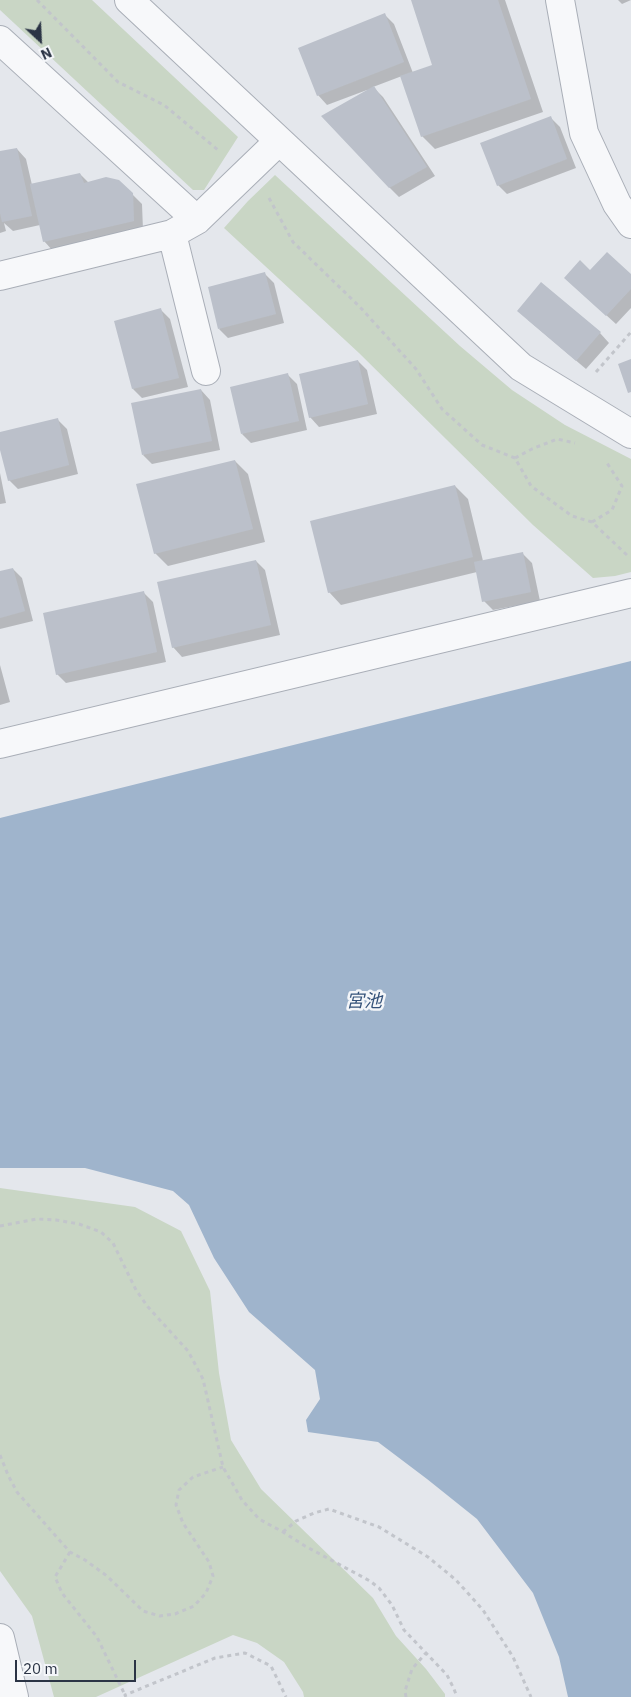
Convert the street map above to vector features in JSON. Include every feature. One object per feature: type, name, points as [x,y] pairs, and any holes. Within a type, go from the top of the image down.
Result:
[{"type":"street","points":[[130,0],[521,367],[631,434]]},
{"type":"street","points":[[560,0],[584,133],[617,204],[631,224]]},
{"type":"street","points":[[0,40],[197,220]]},
{"type":"street","points":[[0,276],[172,234],[197,220],[279,141]]},
{"type":"street","points":[[172,234],[206,371]]},
{"type":"street","points":[[0,744],[631,593]]},
{"type":"street","points":[[0,1638],[14,1697]]},
{"type":"path","points":[[37,0],[118,82],[164,105],[199,136],[247,172],[268,196],[293,242],[360,307],[410,362],[442,409],[482,445],[515,458],[531,486],[572,516],[592,522],[631,560]]},
{"type":"path","points":[[596,372],[631,332]]},
{"type":"path","points":[[515,458],[557,439],[577,443]]},
{"type":"path","points":[[592,522],[612,510],[622,486],[608,463],[601,457]]},
{"type":"path","points":[[0,1226],[37,1219],[56,1220],[79,1224],[101,1232],[113,1243],[136,1290],[148,1307],[188,1351],[203,1378],[223,1467],[242,1500],[259,1519],[379,1588],[392,1606],[404,1630],[447,1675],[457,1697]]},
{"type":"path","points":[[0,1455],[17,1492],[70,1552],[108,1576],[143,1611],[160,1616],[175,1614],[194,1606],[206,1593],[213,1576],[209,1562],[183,1523],[176,1505],[179,1490],[193,1477],[223,1467]]},
{"type":"path","points":[[283,1532],[296,1521],[329,1508],[379,1527],[428,1557],[456,1580],[483,1610],[513,1657],[531,1697]]},
{"type":"path","points":[[70,1552],[55,1577],[62,1593],[97,1637],[125,1696],[215,1658],[245,1653],[271,1666],[286,1697]]},
{"type":"path","points":[[406,1697],[405,1691],[412,1669],[425,1654]]},
{"type":"green space","points":[[0,0],[92,0],[238,137],[204,190],[193,190],[0,10]]},
{"type":"green space","points":[[275,175],[460,346],[512,390],[565,425],[631,459],[631,572],[593,578],[533,525],[359,353],[224,228]]},
{"type":"green space","points":[[0,1188],[135,1207],[181,1231],[210,1291],[219,1373],[231,1440],[261,1489],[373,1598],[396,1636],[426,1669],[445,1694],[445,1697],[304,1697],[303,1692],[284,1662],[257,1643],[233,1635],[96,1697],[54,1697],[32,1616],[0,1571]]},
{"type":"water","name":"宮池","points":[[631,661],[631,1697],[568,1697],[559,1657],[533,1593],[477,1519],[378,1442],[308,1432],[306,1420],[320,1399],[315,1370],[249,1312],[214,1258],[189,1205],[173,1191],[85,1168],[0,1168],[0,818]]},
{"type":"building","points":[[411,0],[498,0],[531,99],[421,137],[400,76],[432,65]]},
{"type":"building","points":[[385,13],[404,62],[317,96],[298,48]]},
{"type":"building","points":[[374,86],[427,167],[389,188],[321,116]]},
{"type":"building","points":[[551,116],[567,159],[497,186],[480,143]]},
{"type":"building","points":[[17,148],[32,216],[2,222],[0,213],[0,151]]},
{"type":"building","points":[[80,173],[84,183],[106,177],[119,180],[133,193],[134,221],[43,242],[30,184]]},
{"type":"building","points":[[607,252],[631,274],[631,289],[606,316],[564,278],[580,260],[590,270]]},
{"type":"building","points":[[265,272],[276,314],[218,329],[208,287]]},
{"type":"building","points":[[541,282],[601,332],[576,361],[517,311]]},
{"type":"building","points":[[161,308],[179,378],[132,389],[114,321]]},
{"type":"building","points":[[631,359],[631,392],[628,393],[618,364]]},
{"type":"building","points":[[358,360],[368,404],[309,418],[299,374]]},
{"type":"building","points":[[288,373],[299,421],[241,434],[230,387]]},
{"type":"building","points":[[201,389],[212,441],[142,455],[131,403]]},
{"type":"building","points":[[58,418],[69,465],[8,481],[0,450],[0,432]]},
{"type":"building","points":[[235,460],[253,529],[154,554],[136,484]]},
{"type":"building","points":[[455,485],[473,557],[328,593],[310,521]]},
{"type":"building","points":[[523,552],[531,592],[482,602],[474,562]]},
{"type":"building","points":[[256,560],[271,625],[172,648],[157,582]]},
{"type":"building","points":[[13,568],[25,611],[0,618],[0,571]]},
{"type":"building","points":[[144,591],[157,652],[56,675],[43,613]]}]
